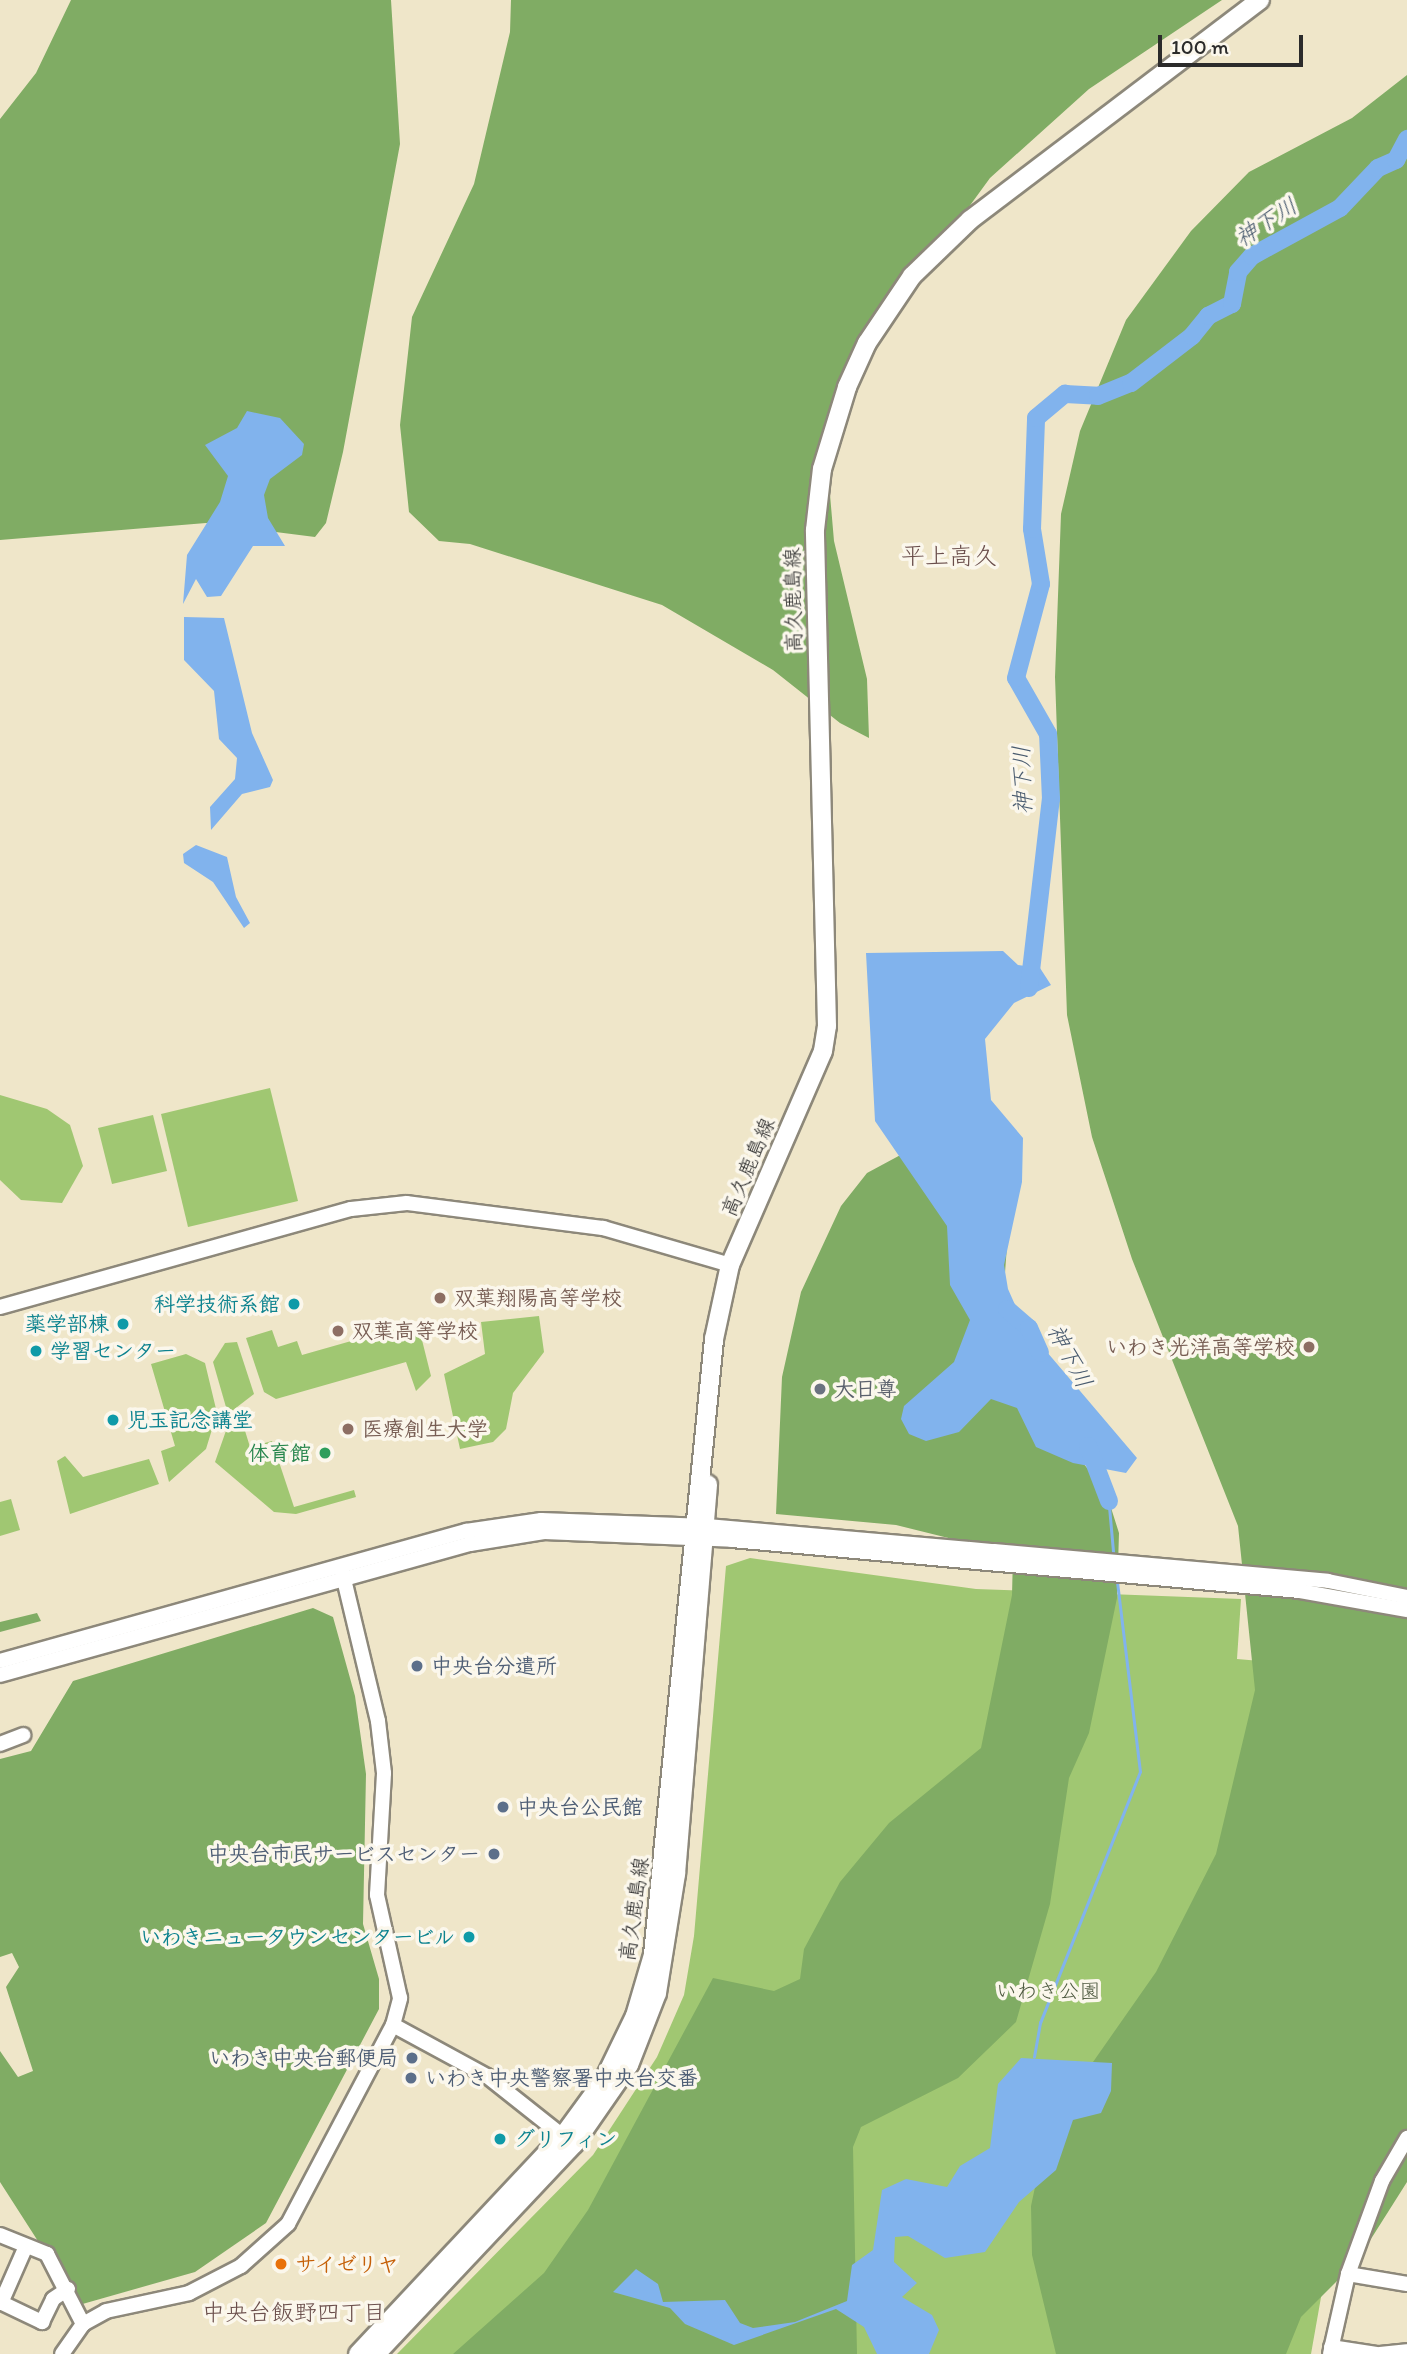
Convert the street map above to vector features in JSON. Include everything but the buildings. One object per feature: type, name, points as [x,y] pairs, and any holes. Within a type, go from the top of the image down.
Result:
[{"type":"main road","name":"高久鹿島線","points":[[376,2354],[568,2140],[604,2080],[635,2015],[653,1955],[699,1532],[710,1369],[730,1265],[822,1051],[827,1026],[815,530],[822,469],[847,387],[896,298],[970,220],[1260,0]]},
{"type":"main road","name":"高久鹿島線","points":[[358,2354],[568,2140]]},
{"type":"street","points":[[0,1307],[351,1209],[407,1203],[603,1228],[730,1265]]},
{"type":"street","points":[[0,1661],[343,1572],[510,1536],[586,1532],[699,1532],[1328,1581],[1407,1597]]},
{"type":"street","points":[[699,1532],[1300,1591],[1407,1610]]},
{"type":"street","points":[[0,1675],[343,1572]]},
{"type":"street","points":[[62,2354],[83,2324],[106,2311],[190,2293],[241,2266],[288,2224],[393,2025],[400,1998],[377,1895],[384,1773],[379,1721],[343,1572]]},
{"type":"street","points":[[0,1744],[23,1735]]},
{"type":"street","points":[[393,2025],[488,2076],[568,2140]]},
{"type":"street","points":[[1405,2147],[1348,2274],[1331,2351],[1378,2354],[1407,2351]]},
{"type":"street","points":[[0,2235],[47,2254],[68,2289],[83,2324]]},
{"type":"street","points":[[26,2246],[1,2302],[42,2322],[53,2299],[68,2289]]},
{"type":"street","points":[[1348,2274],[1407,2284]]},
{"type":"green space","points":[[71,0],[391,0],[400,144],[343,452],[326,523],[315,537],[206,523],[0,540],[0,119],[36,73]]},
{"type":"green space","points":[[511,0],[1222,0],[1089,89],[990,178],[874,337],[835,432],[829,483],[834,541],[867,679],[869,738],[840,723],[773,670],[662,605],[470,544],[439,541],[409,512],[400,425],[412,317],[474,184],[510,32]]},
{"type":"green space","points":[[1407,75],[1407,2182],[1357,2261],[1301,2317],[1286,2354],[1056,2354],[1032,2255],[1031,2206],[1044,2145],[1065,2102],[1156,1972],[1216,1854],[1255,1690],[1238,1526],[1132,1259],[1092,1137],[1067,1015],[1055,677],[1061,514],[1080,431],[1126,320],[1191,231],[1249,172],[1352,118]]},
{"type":"green space","points":[[270,1088],[298,1201],[188,1227],[161,1114]]},
{"type":"green space","points":[[0,1095],[47,1109],[70,1125],[83,1166],[62,1203],[21,1200],[0,1180]]},
{"type":"green space","points":[[153,1115],[167,1171],[112,1184],[98,1128]]},
{"type":"green space","points":[[906,1152],[1008,1232],[1002,1314],[1080,1459],[1106,1492],[1119,1533],[1117,1598],[1089,1733],[1069,1778],[1050,1904],[1016,2022],[958,2078],[861,2127],[853,2147],[857,2354],[453,2354],[544,2273],[588,2210],[713,1978],[774,1991],[800,1979],[804,1949],[840,1882],[889,1823],[981,1748],[1012,1595],[1013,1554],[896,1525],[776,1514],[782,1377],[801,1292],[841,1206],[867,1173]]},
{"type":"green space","points":[[539,1316],[544,1352],[513,1393],[506,1429],[493,1442],[460,1449],[444,1374],[485,1354],[481,1322]]},
{"type":"green space","points":[[404,1326],[406,1335],[420,1332],[431,1376],[416,1391],[406,1362],[276,1399],[264,1392],[246,1338],[272,1330],[278,1347],[297,1341],[302,1355]]},
{"type":"green space","points":[[237,1342],[254,1394],[228,1414],[213,1362],[225,1343]]},
{"type":"green space","points":[[186,1354],[205,1363],[217,1413],[206,1449],[169,1482],[161,1451],[175,1446],[151,1364]]},
{"type":"green space","points":[[242,1421],[250,1447],[272,1441],[294,1507],[354,1490],[356,1497],[296,1514],[274,1512],[215,1462],[228,1425]]},
{"type":"green space","points":[[65,1456],[83,1477],[149,1459],[159,1484],[70,1514],[57,1461]]},
{"type":"green space","points":[[11,1499],[20,1530],[0,1536],[0,1502]]},
{"type":"green space","name":"いわき公園","points":[[750,1558],[976,1589],[1241,1599],[1237,1659],[1357,1669],[1326,2269],[1311,2354],[397,2354],[593,2155],[657,2057],[684,1995],[694,1936],[726,1566]]},
{"type":"green space","points":[[313,1608],[333,1617],[355,1696],[366,1774],[363,1924],[379,1979],[379,2009],[266,2223],[195,2272],[79,2305],[0,2182],[0,2051],[18,2077],[33,2071],[6,1987],[19,1967],[12,1953],[0,1957],[0,1759],[31,1751],[73,1681]]},
{"type":"green space","points":[[37,1613],[41,1621],[0,1632],[0,1622]]},
{"type":"water","points":[[247,411],[280,418],[304,444],[302,455],[270,479],[264,495],[268,518],[285,546],[253,546],[221,596],[207,597],[196,579],[183,604],[187,555],[220,502],[228,476],[205,445],[237,428]]},
{"type":"water","points":[[184,617],[224,618],[252,733],[273,780],[270,787],[242,794],[211,830],[210,807],[235,779],[237,758],[219,739],[214,691],[184,660]]},
{"type":"water","points":[[196,845],[227,857],[236,897],[250,923],[244,928],[213,882],[184,863],[183,854]]},
{"type":"water","points":[[1003,951],[1018,965],[1040,968],[1051,985],[1014,1003],[985,1039],[991,1100],[1023,1138],[1022,1182],[1004,1265],[1008,1289],[1024,1325],[1137,1458],[1126,1473],[1073,1463],[1036,1447],[1017,1408],[991,1399],[959,1432],[926,1441],[909,1434],[901,1419],[904,1406],[954,1362],[970,1320],[950,1285],[947,1226],[875,1121],[866,953]]},
{"type":"water","points":[[1021,2058],[1112,2063],[1111,2091],[1101,2113],[1073,2120],[1056,2170],[1019,2202],[985,2252],[945,2258],[908,2236],[895,2237],[894,2262],[917,2283],[902,2297],[932,2315],[939,2330],[929,2354],[877,2354],[864,2327],[836,2309],[734,2345],[685,2324],[670,2308],[613,2292],[636,2269],[658,2284],[663,2302],[725,2300],[740,2323],[753,2328],[795,2322],[847,2301],[852,2265],[873,2250],[882,2190],[906,2179],[947,2187],[960,2166],[990,2148],[998,2084]]},
{"type":"waterway","name":"神下川","points":[[1029,988],[1051,799],[1048,734],[1016,678],[1041,584],[1032,529],[1036,418],[1065,394],[1098,396],[1131,383],[1192,336],[1208,316],[1232,304],[1238,272],[1252,256],[1340,208],[1378,168],[1396,160],[1407,139]]},
{"type":"waterway","name":"神下川","points":[[1007,1309],[1029,1328],[1040,1353]]},
{"type":"waterway","name":"神下川","points":[[1088,1446],[1109,1501]]},
{"type":"waterway","points":[[1109,1501],[1114,1557]]},
{"type":"waterway","points":[[1034,2057],[1040,2023],[1140,1772],[1117,1581]]},
{"type":"place","name":"双葉翔陽高等学校","points":[[440,1298]]},
{"type":"place","name":"科学技術系館","points":[[294,1304]]},
{"type":"place","name":"薬学部棟","points":[[123,1324]]},
{"type":"place","name":"双葉高等学校","points":[[338,1331]]},
{"type":"place","name":"いわき光洋高等学校","points":[[1309,1347]]},
{"type":"place","name":"学習センター","points":[[36,1351]]},
{"type":"place","name":"大日尊","points":[[820,1389]]},
{"type":"place","name":"児玉記念講堂","points":[[113,1420]]},
{"type":"place","name":"医療創生大学","points":[[348,1429]]},
{"type":"place","name":"体育館","points":[[325,1453]]},
{"type":"place","name":"中央台分遣所","points":[[417,1666]]},
{"type":"place","name":"中央台公民館","points":[[503,1807]]},
{"type":"place","name":"中央台市民サービスセンター","points":[[494,1854]]},
{"type":"place","name":"いわきニュータウンセンタービル","points":[[469,1937]]},
{"type":"place","name":"いわき中央台郵便局","points":[[412,2058]]},
{"type":"place","name":"いわき中央警察署中央台交番","points":[[411,2078]]},
{"type":"place","name":"グリフィン","points":[[500,2139]]},
{"type":"place","name":"サイゼリヤ","points":[[281,2264]]},
{"type":"district","name":"平上高久","points":[[949,556]]},
{"type":"district","name":"中央台飯野四丁目","points":[[294,2312]]}]
